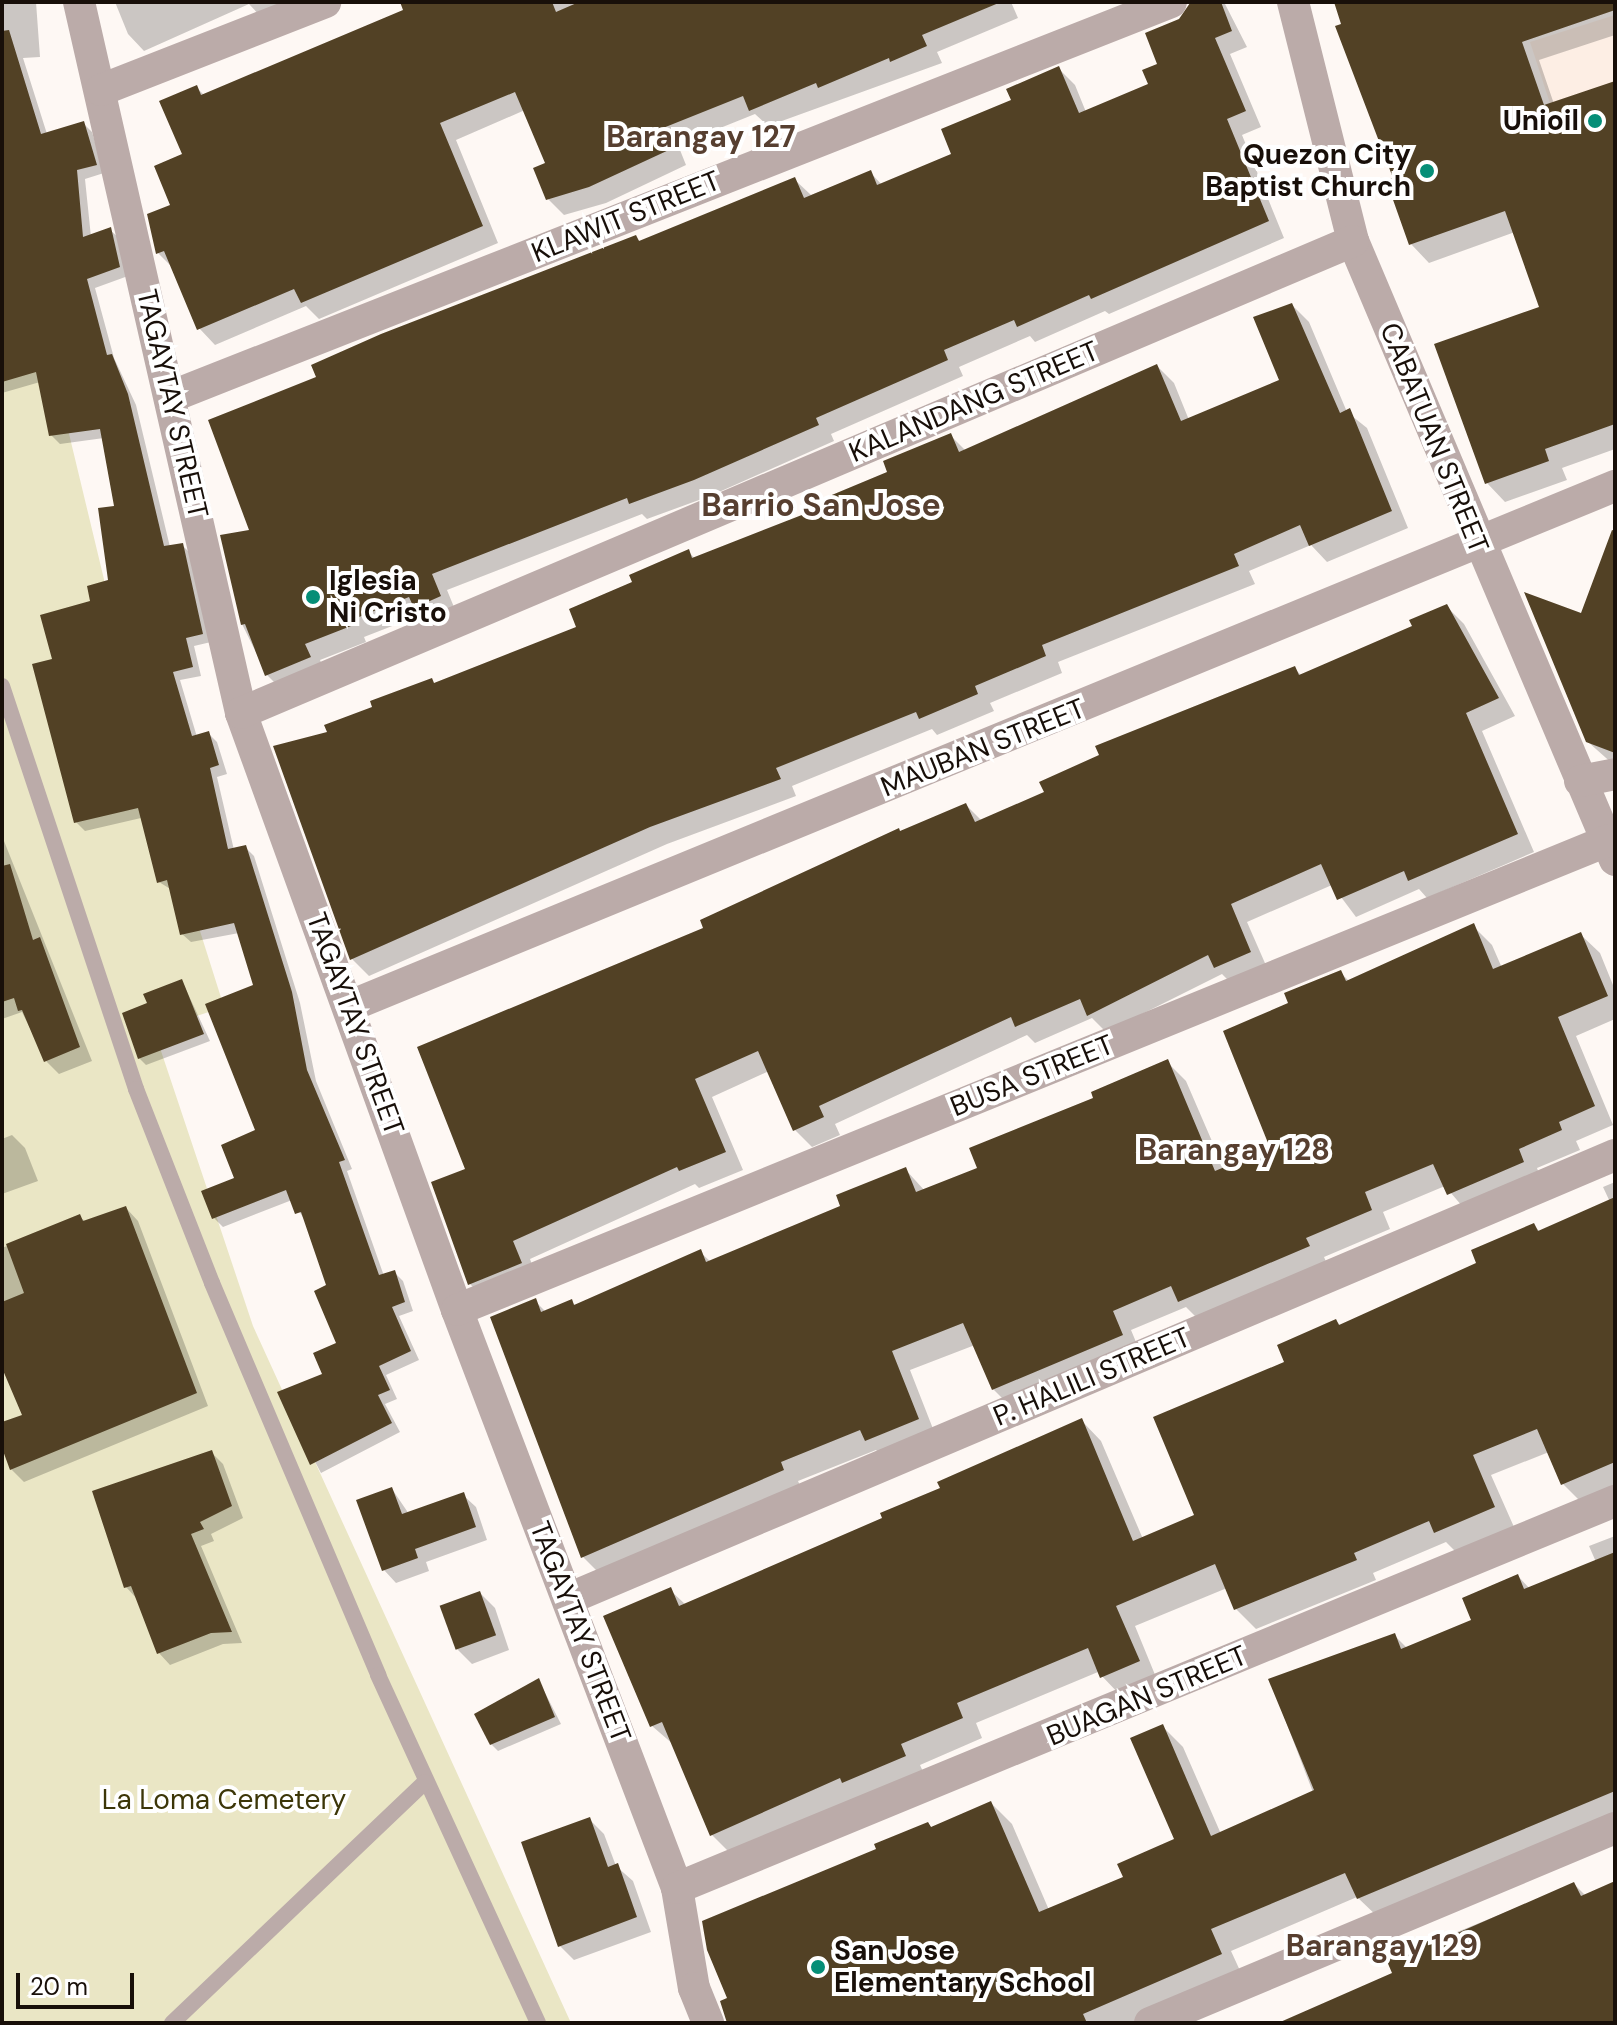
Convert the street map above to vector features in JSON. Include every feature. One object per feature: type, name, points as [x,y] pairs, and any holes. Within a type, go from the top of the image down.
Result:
[{"type":"street","name":"TAGAYTAY STREET","points":[[79,2],[241,713],[350,1006],[457,1310],[677,1888],[694,1988],[708,2023]]},
{"type":"street","points":[[101,90],[325,2]]},
{"type":"street","name":"KLAWIT STREET","points":[[170,397],[1171,2]]},
{"type":"street","name":"CABATUAN STREET","points":[[1293,2],[1353,241],[1478,545],[1611,851]]},
{"type":"street","name":"KALANDANG STREET","points":[[241,713],[1353,241]]},
{"type":"street","name":"MAUBAN STREET","points":[[350,1006],[1478,545],[1615,486]]},
{"type":"street","points":[[1580,781],[1615,774]]},
{"type":"street","name":"BUSA STREET","points":[[457,1310],[1611,851]]},
{"type":"street","name":"P. HALILI STREET","points":[[568,1599],[1615,1155]]},
{"type":"street","name":"BUAGAN STREET","points":[[677,1888],[1615,1501]]},
{"type":"street","points":[[1150,2023],[1615,1828]]},
{"type":"lane","points":[[2,686],[136,1089],[280,1445],[425,1782],[538,2023]]},
{"type":"lane","points":[[172,2023],[425,1782]]},
{"type":"shaded area","points":[[1615,15],[1615,175],[1577,186],[1530,42]]},
{"type":"green space","name":"La Loma Cemetery","points":[[2,155],[152,779],[224,1007],[154,1030],[253,1326],[571,2023],[2,2023]]},
{"type":"building","points":[[400,2],[552,2],[556,12],[579,2],[1001,2],[922,35],[927,46],[890,62],[889,58],[818,88],[816,83],[749,111],[743,96],[663,128],[671,149],[589,187],[546,200],[533,168],[545,163],[515,92],[440,123],[483,226],[301,303],[294,289],[197,330],[164,251],[156,254],[147,214],[170,205],[154,166],[182,154],[159,101],[197,85],[201,95],[403,10]]},
{"type":"building","points":[[1221,2],[1232,31],[1215,38],[1246,111],[1227,119],[1269,221],[1091,299],[1089,295],[1017,327],[1014,320],[944,350],[948,360],[816,418],[819,425],[694,480],[629,504],[627,498],[432,574],[441,596],[414,608],[409,597],[349,621],[351,626],[305,644],[311,657],[265,676],[245,624],[241,625],[220,535],[249,530],[208,420],[316,377],[311,365],[381,334],[636,235],[639,241],[795,177],[804,198],[871,170],[877,185],[951,154],[941,129],[1011,100],[1006,89],[1059,66],[1079,113],[1148,84],[1142,70],[1157,64],[1145,33],[1179,19],[1190,3]]},
{"type":"building","points":[[1334,2],[1615,2],[1615,10],[1522,42],[1544,105],[1615,81],[1615,424],[1545,449],[1549,461],[1485,484],[1434,344],[1539,307],[1505,211],[1409,245],[1386,180],[1393,178],[1335,26],[1341,24]]},
{"type":"building","points":[[9,30],[41,134],[84,121],[97,165],[77,170],[83,237],[111,227],[120,267],[87,279],[107,355],[112,354],[128,394],[164,546],[183,543],[203,634],[186,638],[193,667],[173,672],[192,736],[209,731],[219,765],[210,768],[228,849],[246,845],[292,992],[307,1070],[345,1160],[339,1162],[379,1275],[395,1270],[405,1302],[392,1307],[411,1351],[379,1366],[390,1390],[378,1395],[392,1423],[310,1465],[277,1392],[322,1374],[313,1353],[336,1343],[314,1291],[326,1285],[301,1212],[295,1214],[286,1190],[212,1219],[201,1191],[234,1178],[221,1145],[255,1130],[205,1004],[253,985],[234,923],[180,935],[167,880],[157,883],[138,808],[74,823],[32,664],[52,659],[40,615],[90,601],[87,586],[108,580],[98,508],[114,506],[100,429],[49,436],[36,372],[2,382],[2,31]]},
{"type":"building","points":[[1292,303],[1340,413],[1350,408],[1392,511],[1309,546],[1300,525],[1234,554],[1239,566],[1042,645],[1046,656],[975,686],[978,694],[919,719],[916,712],[776,768],[781,779],[650,827],[350,960],[273,746],[327,732],[324,725],[372,707],[370,701],[432,678],[434,683],[576,627],[569,609],[632,582],[629,575],[689,549],[692,558],[830,504],[827,497],[887,472],[883,461],[951,433],[959,452],[1157,364],[1181,421],[1279,380],[1253,317]]},
{"type":"building","points":[[1612,530],[1615,531],[1615,753],[1586,742],[1524,592],[1581,613]]},
{"type":"building","points":[[1447,604],[1499,698],[1466,713],[1518,834],[1408,881],[1404,871],[1337,900],[1321,864],[1231,904],[1251,952],[1214,968],[1208,955],[1087,1016],[1080,999],[1015,1027],[1011,1017],[819,1106],[824,1117],[793,1131],[758,1051],[695,1079],[726,1152],[679,1171],[677,1167],[513,1241],[522,1263],[468,1285],[431,1182],[465,1169],[417,1047],[703,928],[700,920],[899,828],[900,831],[966,803],[975,822],[1044,792],[1039,782],[1099,755],[1095,746],[1295,666],[1299,675],[1412,626],[1409,620]]},
{"type":"building","points":[[10,864],[33,940],[40,937],[80,1047],[44,1062],[14,998],[2,1002],[2,866]]},
{"type":"building","points":[[1474,923],[1493,969],[1581,932],[1608,996],[1558,1017],[1595,1106],[1559,1122],[1562,1130],[1519,1149],[1524,1162],[1447,1195],[1433,1164],[1365,1192],[1372,1210],[1306,1238],[1310,1246],[1178,1302],[1171,1286],[1113,1311],[1123,1335],[992,1390],[963,1323],[892,1351],[919,1419],[865,1441],[860,1430],[781,1462],[784,1470],[581,1558],[490,1317],[536,1298],[541,1312],[572,1299],[574,1305],[701,1249],[706,1262],[840,1206],[836,1195],[906,1167],[916,1192],[977,1168],[969,1148],[1093,1098],[1091,1092],[1168,1059],[1215,1171],[1270,1148],[1223,1031],[1288,1003],[1284,993],[1341,970],[1346,981]]},
{"type":"building","points":[[182,979],[204,1034],[138,1059],[122,1013],[147,1003],[143,994]]},
{"type":"building","points":[[1615,1197],[1615,1462],[1561,1485],[1537,1429],[1473,1455],[1495,1507],[1434,1533],[1429,1521],[1354,1553],[1357,1560],[1234,1610],[1215,1564],[1116,1606],[1140,1661],[1100,1678],[1088,1648],[957,1703],[963,1718],[901,1744],[906,1756],[842,1783],[840,1778],[710,1836],[662,1722],[650,1727],[603,1616],[671,1587],[679,1606],[882,1518],[880,1513],[940,1488],[937,1482],[1082,1418],[1133,1541],[1194,1515],[1153,1417],[1284,1362],[1277,1345],[1336,1319],[1339,1325],[1476,1263],[1471,1250],[1534,1223],[1538,1231]]},
{"type":"building","points":[[126,1206],[197,1393],[10,1470],[2,1448],[2,1422],[22,1415],[2,1368],[2,1302],[24,1293],[6,1244],[80,1214],[83,1221]]},
{"type":"building","points":[[212,1450],[232,1506],[200,1522],[204,1529],[191,1534],[232,1632],[211,1633],[157,1654],[131,1586],[124,1588],[92,1491]]},
{"type":"building","points":[[392,1487],[402,1514],[464,1492],[476,1527],[415,1549],[418,1558],[382,1571],[356,1500]]},
{"type":"building","points":[[1615,1552],[1615,1791],[1357,1899],[1345,1873],[1211,1929],[1222,1954],[1083,2014],[1087,2023],[727,2023],[720,2001],[727,1998],[707,1950],[702,1921],[876,1849],[874,1844],[928,1822],[931,1827],[991,1801],[1039,1912],[1123,1877],[1117,1864],[1174,1839],[1130,1738],[1163,1724],[1211,1836],[1314,1790],[1268,1679],[1395,1633],[1401,1649],[1471,1620],[1462,1598],[1518,1574],[1524,1589]]},
{"type":"building","points":[[480,1591],[496,1635],[456,1650],[440,1606]]},
{"type":"building","points":[[539,1678],[555,1717],[490,1745],[474,1714]]},
{"type":"building","points":[[590,1817],[608,1867],[618,1863],[637,1917],[558,1947],[521,1842]]},
{"type":"building","points":[[1615,1881],[1615,2023],[1278,2023],[1392,1973],[1386,1959],[1444,1934],[1446,1938],[1574,1882],[1581,1896]]},
{"type":"place","name":"Unioil","points":[[1595,121]]},
{"type":"place","name":"Quezon City Baptist Church","points":[[1427,171]]},
{"type":"place","name":"Iglesia Ni Cristo","points":[[313,597]]},
{"type":"place","name":"San Jose Elementary School","points":[[818,1967]]},
{"type":"district","name":"Barangay 127","points":[[701,137]]},
{"type":"district","name":"Barrio San Jose","points":[[821,505]]},
{"type":"district","name":"Barangay 128","points":[[1234,1150]]},
{"type":"district","name":"Barangay 129","points":[[1382,1946]]}]
